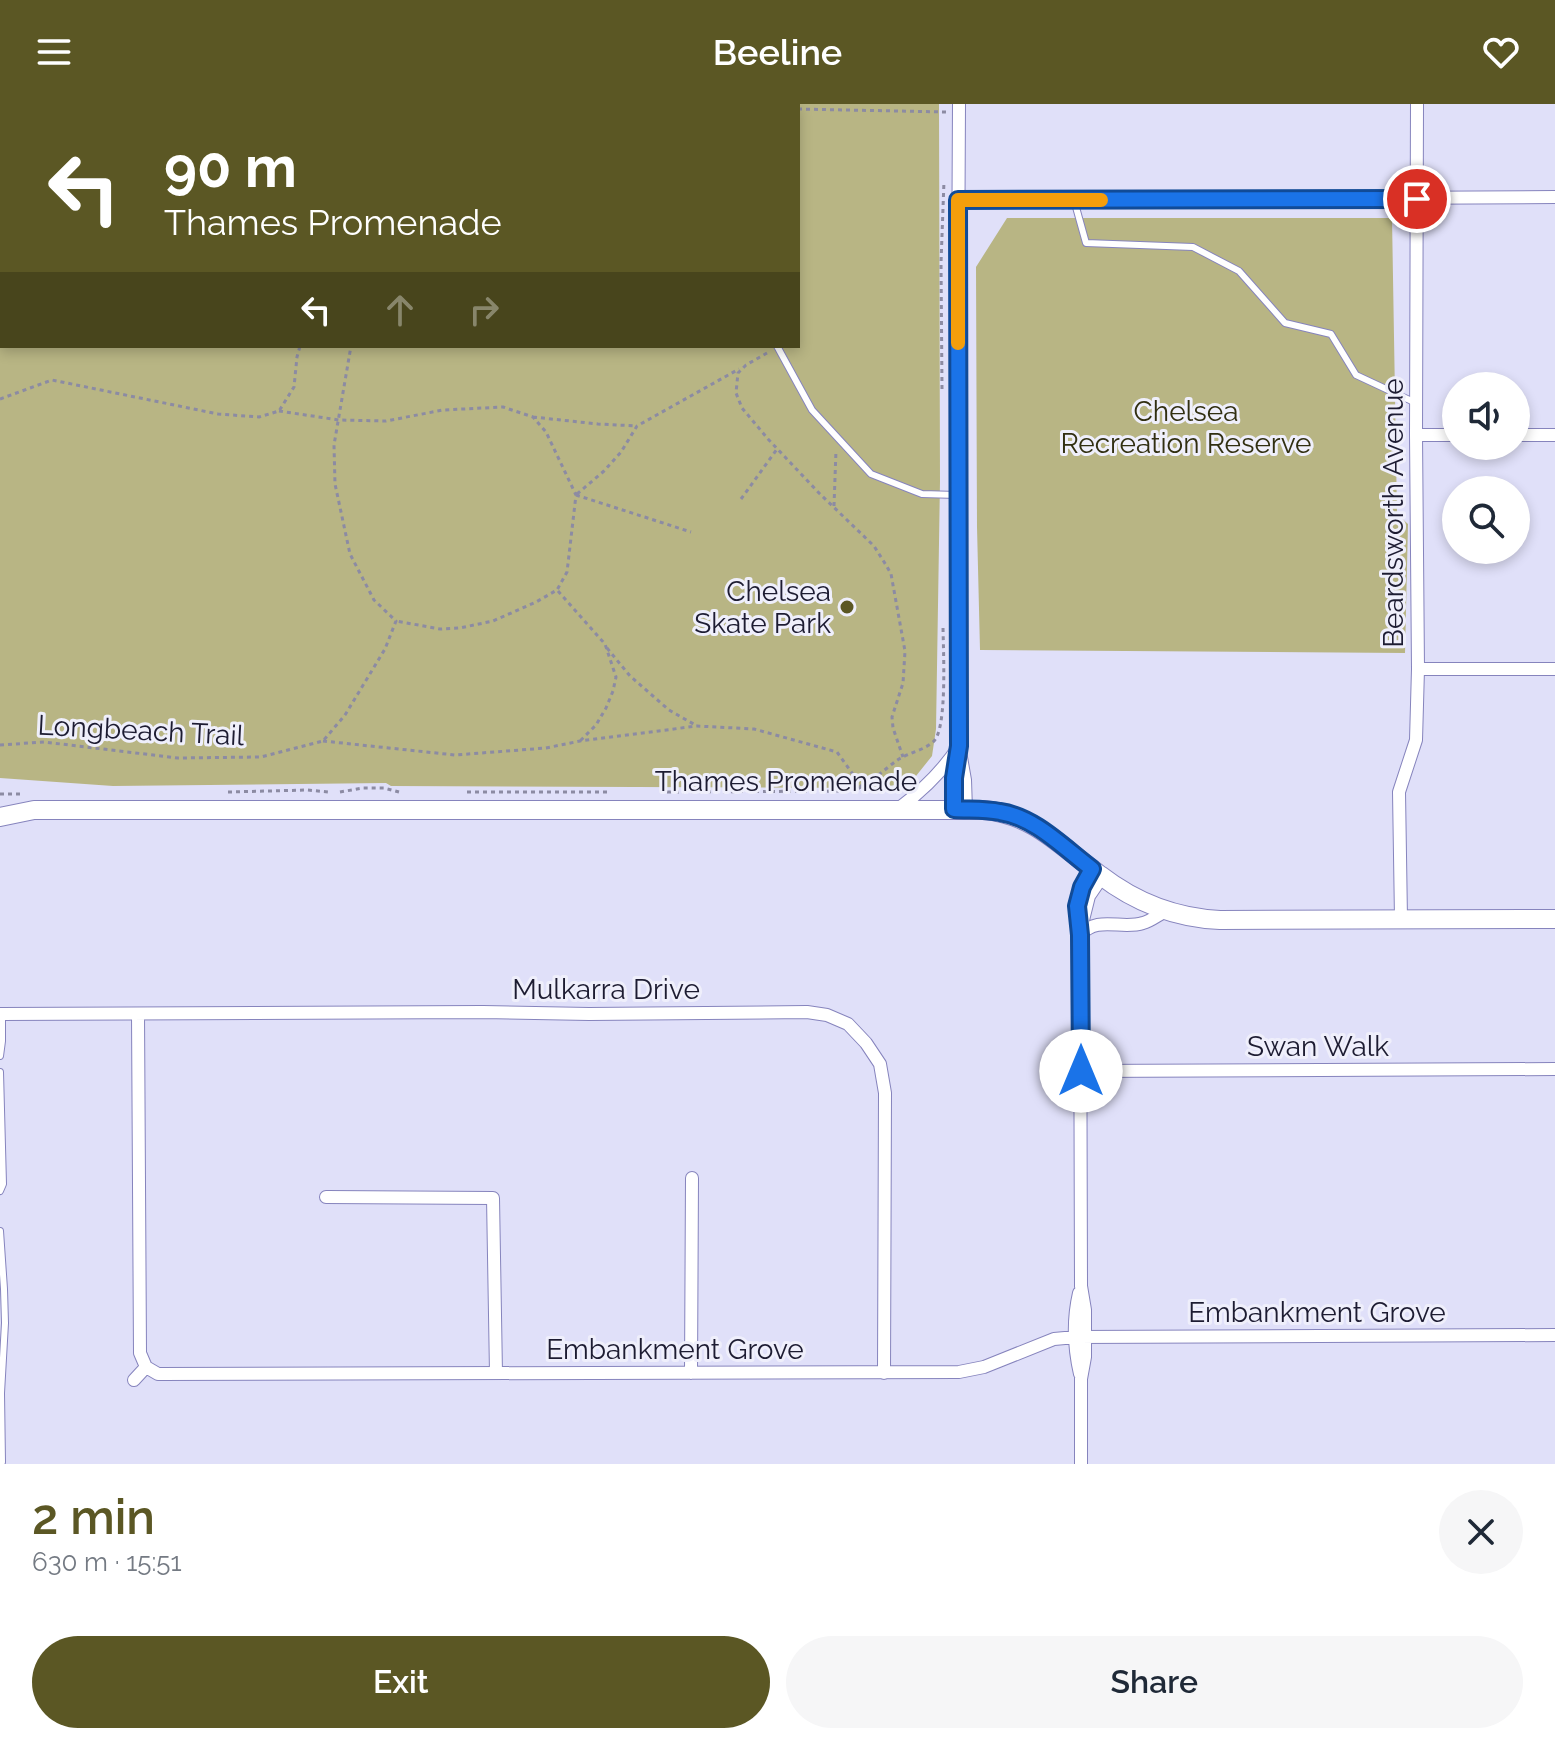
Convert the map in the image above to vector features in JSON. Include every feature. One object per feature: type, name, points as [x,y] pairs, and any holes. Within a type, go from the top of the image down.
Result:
[{"type":"main road","name":"Thames Promenade","points":[[0,817],[32,802]]},
{"type":"main road","name":"Thames Promenade","points":[[0,803],[999,812],[1026,821],[1043,831],[1128,895],[1166,911],[1212,920],[1555,919]]},
{"type":"street","name":"Beardsworth Avenue","points":[[1401,919],[1399,792],[1416,740],[1418,669],[1417,104]]},
{"type":"street","points":[[959,108],[959,746],[954,778],[960,810]]},
{"type":"street","points":[[958,200],[1555,197]]},
{"type":"street","points":[[1416,435],[1442,435]]},
{"type":"street","points":[[1530,435],[1555,435]]},
{"type":"street","points":[[1418,669],[1555,669]]},
{"type":"street","points":[[897,809],[934,778],[959,746]]},
{"type":"street","points":[[1081,1464],[1081,1379],[1085,1357],[1081,1337],[1085,1310],[1081,1286],[1080,935],[1077,916],[1082,887],[1097,873]]},
{"type":"street","points":[[1080,935],[1099,924],[1142,924],[1166,911]]},
{"type":"street","name":"Mulkarra Drive","points":[[1,1014],[807,1012],[827,1015],[848,1024],[866,1043],[880,1064],[885,1093],[884,1373]]},
{"type":"street","points":[[134,1380],[146,1367],[140,1353],[138,1014]]},
{"type":"street","name":"Swan Walk","points":[[1081,1071],[1555,1069]]},
{"type":"street","points":[[691,1373],[692,1178]]},
{"type":"street","points":[[326,1197],[493,1198],[496,1373]]},
{"type":"street","name":"Embankment Grove","points":[[146,1367],[161,1374],[959,1372],[984,1367],[1054,1339],[1081,1337],[1555,1335]]},
{"type":"lane","points":[[1074,200],[1086,243],[1193,247],[1239,271],[1285,323],[1331,334],[1356,375],[1416,403]]},
{"type":"lane","points":[[779,348],[812,410],[871,474],[922,494],[957,495]]},
{"type":"lane","points":[[0,1056],[3,1035],[1,1014]]},
{"type":"lane","points":[[0,1072],[3,1184],[0,1191]]},
{"type":"lane","points":[[0,1231],[5,1312],[0,1462]]},
{"type":"path","points":[[800,109],[857,112],[959,108]]},
{"type":"path","points":[[279,411],[294,387],[299,348]]},
{"type":"path","points":[[351,348],[334,445],[335,484],[350,554],[374,600],[396,621],[440,629],[460,628],[493,621],[557,590],[567,572],[576,495],[546,432],[533,417]]},
{"type":"path","points":[[576,495],[621,452],[637,426],[776,348]]},
{"type":"path","points":[[746,365],[738,373],[736,381],[736,393],[742,408],[819,493],[874,546],[891,574],[905,651],[903,683],[892,717],[903,757]]},
{"type":"path","points":[[0,399],[52,380],[218,414],[259,417],[279,411],[339,420],[386,421],[443,410],[503,407],[533,417],[637,426]]},
{"type":"path","points":[[834,506],[837,437]]},
{"type":"path","points":[[741,499],[777,449]]},
{"type":"path","points":[[576,495],[691,532]]},
{"type":"path","points":[[557,590],[630,676],[669,710],[697,726]]},
{"type":"path","points":[[323,741],[345,715],[385,649],[396,621]]},
{"type":"path","points":[[580,741],[596,725],[613,691],[616,677],[605,644]]},
{"type":"path","points":[[661,792],[852,791],[903,757],[933,743],[939,734],[942,718]]},
{"type":"path","points":[[323,741],[455,755],[546,748],[697,726],[754,729],[837,752],[862,787]]},
{"type":"path","name":"Longbeach Trail","points":[[0,745],[44,742],[178,758],[261,757],[323,741]]},
{"type":"path","points":[[230,792],[333,792],[384,788],[411,793]]},
{"type":"path","points":[[456,792],[615,792]]},
{"type":"path","points":[[0,794],[32,802]]},
{"type":"green space","points":[[800,104],[939,104],[940,481],[936,729],[932,756],[916,776],[895,785],[877,788],[391,786],[386,783],[113,786],[0,778],[0,348],[800,348]]},
{"type":"green space","name":"Chelsea Recreation Reserve","points":[[1007,218],[1392,218],[1397,514],[1408,524],[1405,653],[980,650],[976,267]]},
{"type":"slow traffic","points":[[958,343],[958,200],[1101,200]]},
{"type":"place","name":"Chelsea Skate Park","points":[[847,607]]},
{"type":"route","points":[[1081,1071],[1077,906],[1082,887],[1092,869],[1033,824],[1016,816],[954,809],[954,778],[959,746],[958,200],[1417,199]]}]
